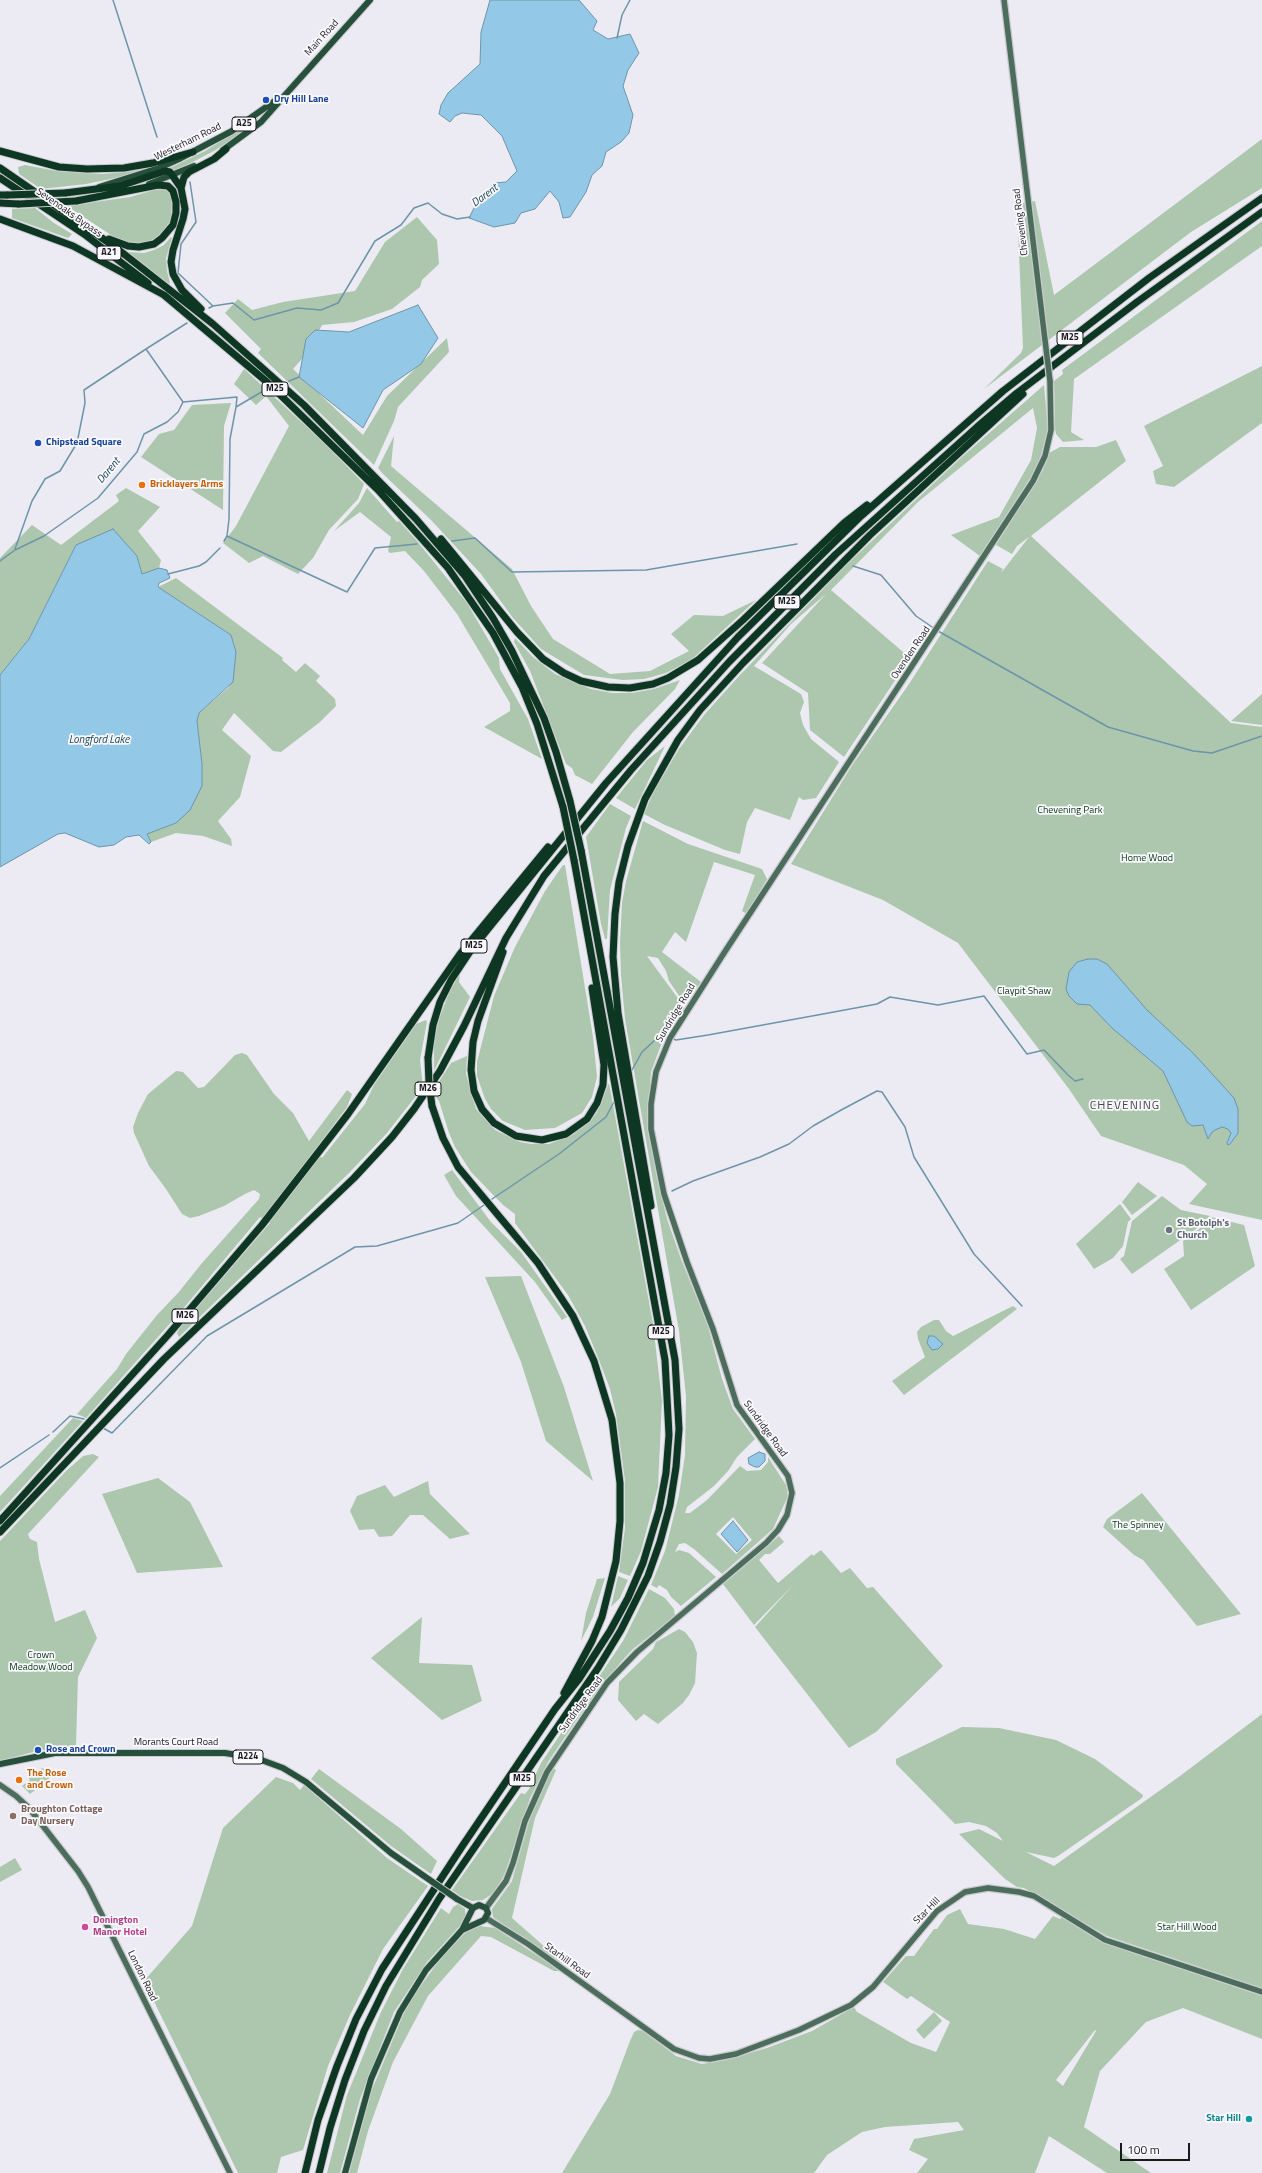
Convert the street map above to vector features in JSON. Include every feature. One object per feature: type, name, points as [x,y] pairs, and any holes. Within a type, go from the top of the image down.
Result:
[{"type":"highway","points":[[181,188],[184,177],[189,172],[214,159],[226,149]]},
{"type":"highway","points":[[0,151],[47,164],[87,169],[124,168],[153,163],[193,152]]},
{"type":"highway","name":"Sevenoaks Bypass","points":[[0,168],[95,232]]},
{"type":"highway","points":[[90,190],[124,184],[165,171],[174,175]]},
{"type":"highway","name":"M25","points":[[174,175],[181,188],[184,214],[173,250],[171,262],[173,274],[182,290],[213,324]]},
{"type":"highway","name":"Sevenoaks Bypass","points":[[0,178],[84,234],[164,295]]},
{"type":"highway","points":[[95,232],[123,245],[134,247],[154,244],[166,235],[172,225],[176,213],[176,202],[173,191],[168,186],[162,184],[132,189]]},
{"type":"highway","name":"A25","points":[[0,203],[19,204],[76,201],[132,189]]},
{"type":"highway","name":"Westerham Road","points":[[0,195],[90,190]]},
{"type":"highway","name":"M25","points":[[555,1709],[594,1635],[611,1587],[617,1554],[621,1508],[620,1470],[615,1433],[598,1372],[576,1320],[542,1268],[458,1167],[443,1138],[432,1106],[428,1058],[436,1014],[445,991],[457,970],[591,800],[654,728],[738,637],[816,559],[889,491],[975,415],[1076,332],[1173,260],[1262,198]]},
{"type":"highway","name":"M25","points":[[586,934],[591,981],[603,1059],[602,1091],[591,1114],[572,1131],[548,1140],[529,1140],[505,1131],[485,1114],[474,1091],[471,1070],[473,1047],[478,1021],[515,921],[544,876],[586,822],[669,726],[760,630],[827,563],[917,479],[1017,393],[1039,378],[1157,287],[1262,212]]},
{"type":"highway","points":[[0,219],[73,246],[164,295]]},
{"type":"highway","name":"M25","points":[[95,232],[213,324],[304,405],[403,505],[465,576],[507,640],[544,718],[556,752],[570,801],[581,850],[675,1360],[679,1429],[676,1467],[670,1505],[654,1558],[639,1596],[608,1652],[439,1899],[386,1986],[364,2031],[345,2080],[331,2122],[319,2173]]},
{"type":"highway","name":"M25","points":[[164,295],[248,365],[312,424],[396,509],[456,578],[492,633],[522,687],[545,746],[563,807],[660,1323],[667,1379],[669,1435],[666,1473],[659,1510],[643,1563],[628,1598],[610,1631],[579,1680],[555,1709],[463,1844],[382,1970],[359,2013],[337,2066],[324,2102],[305,2173]]},
{"type":"highway","name":"M25","points":[[655,1246],[651,1202],[618,1013],[613,957],[615,914],[619,882],[630,840],[645,799],[662,766],[685,730],[743,663],[870,535],[1039,378]]},
{"type":"highway","name":"M25","points":[[403,505],[432,530],[517,632],[543,659],[564,673],[581,681],[601,686],[622,688],[653,684],[675,675],[690,666],[743,620],[844,523],[889,491]]},
{"type":"highway","name":"M26","points":[[0,1521],[163,1340],[262,1225],[348,1114],[471,940],[549,846],[591,800]]},
{"type":"highway","name":"M26","points":[[0,1532],[159,1364],[241,1284],[354,1178],[392,1137],[414,1109],[440,1071],[464,1026],[515,921]]},
{"type":"main road","name":"Main Road","points":[[290,89],[370,0]]},
{"type":"main road","name":"Chevening Road","points":[[1004,0],[1050,381],[1052,418],[1049,442]]},
{"type":"main road","name":"A25","points":[[132,189],[174,175],[226,149],[261,122],[290,89]]},
{"type":"main road","name":"Westerham Road","points":[[90,190],[159,168],[193,152],[250,120],[290,89]]},
{"type":"main road","name":"Ovenden Road","points":[[779,869],[1033,481],[1045,456],[1049,442]]},
{"type":"main road","name":"Sundridge Road","points":[[486,1908],[506,1881],[513,1863],[525,1820],[547,1772],[607,1683],[637,1652],[766,1543],[782,1524],[791,1500],[791,1485],[788,1476],[743,1416],[734,1399],[713,1329],[684,1255],[664,1194],[653,1142],[651,1104],[656,1072],[670,1038],[779,869]]},
{"type":"main road","name":"Morants Court Road","points":[[0,1764],[55,1753],[225,1753],[256,1758],[283,1768],[306,1782],[390,1853],[472,1911]]},
{"type":"main road","name":"London Road","points":[[0,1784],[29,1808],[78,1870],[88,1887],[230,2173]]},
{"type":"main road","name":"Star Hill","points":[[634,2022],[674,2049],[699,2058],[724,2057],[767,2043],[799,2030],[858,2001],[882,1978],[937,1911],[954,1898],[965,1892],[988,1888],[1019,1892],[1034,1896],[1105,1940],[1262,1992]]},
{"type":"main road","points":[[345,2173],[371,2080],[400,2012],[426,1970],[462,1930],[472,1911],[479,1905],[486,1908],[488,1913],[483,1920],[462,1930]]},
{"type":"main road","points":[[472,1911],[475,1920],[483,1920]]},
{"type":"main road","name":"Starhill Road","points":[[483,1920],[528,1944],[634,2022]]},
{"type":"green space","points":[[259,117],[246,130],[214,151],[177,170],[168,169],[205,151]]},
{"type":"green space","points":[[1262,139],[1262,188],[1191,232],[984,389],[1021,353],[1023,348],[1017,204],[1035,201],[1054,295]]},
{"type":"green space","points":[[25,165],[57,171],[102,174],[144,169],[120,177],[86,184],[41,189],[19,174],[18,167]]},
{"type":"green space","points":[[158,189],[167,190],[172,197],[171,220],[159,237],[141,244],[128,243],[114,237],[67,206],[130,197]]},
{"type":"green space","points":[[35,208],[54,223],[72,234],[68,238],[12,218],[12,209]]},
{"type":"green space","points":[[417,217],[437,240],[439,264],[422,280],[420,287],[392,309],[354,322],[322,325],[308,352],[293,369],[363,435],[387,396],[447,338],[449,352],[398,407],[394,421],[374,465],[258,353],[261,349],[225,313],[238,299],[252,310],[283,302],[355,291],[385,242]]},
{"type":"green space","points":[[1262,221],[1262,246],[1074,379],[1071,432],[1084,440],[1063,442],[1056,434],[1055,428],[1054,381],[1063,374],[1062,370]]},
{"type":"green space","points":[[171,237],[172,238],[166,258],[169,284],[128,252],[144,253],[154,250],[164,245]]},
{"type":"green space","points":[[1262,366],[1262,423],[1174,487],[1156,484],[1153,471],[1163,466],[1144,426]]},
{"type":"green space","points":[[244,369],[323,442],[364,484],[358,499],[329,530],[313,558],[298,574],[263,556],[249,563],[223,543],[236,526],[289,426],[266,396],[256,405],[234,384]]},
{"type":"green space","points":[[1044,385],[1048,429],[1038,466],[980,556],[951,535],[999,517],[1031,460],[1037,428],[1033,408],[918,502],[831,590],[910,658],[844,757],[810,730],[808,693],[762,663],[826,594],[791,624],[754,666],[801,694],[804,702],[800,713],[803,725],[811,739],[839,762],[816,798],[803,800],[799,797],[790,820],[755,808],[747,822],[740,854],[725,850],[665,825],[644,814],[653,793],[679,749],[704,715],[739,676],[845,566],[963,456]]},
{"type":"green space","points":[[231,403],[224,426],[223,510],[141,457],[159,434],[174,430],[192,405]]},
{"type":"green space","points":[[394,436],[391,466],[512,569],[531,606],[553,639],[610,674],[650,671],[689,651],[671,634],[694,615],[723,616],[756,600],[691,660],[666,673],[644,679],[623,680],[584,675],[541,649],[513,618],[481,574],[431,520],[378,468]]},
{"type":"green space","name":"Chevening Park","points":[[1116,440],[1126,461],[1031,536],[1231,723],[1262,727],[1262,1220],[1189,1204],[1207,1184],[1184,1165],[1101,1136],[1069,1089],[958,943],[883,900],[791,864],[853,764],[909,684],[988,561],[1003,569],[1001,573],[1029,537],[1017,546],[1012,554],[996,545],[1043,470],[1049,453],[1060,447],[1096,447]]},
{"type":"green space","points":[[126,488],[160,507],[138,531],[161,560],[159,568],[142,575],[137,556],[76,545],[29,639],[0,675],[0,558],[32,525],[61,545],[119,501],[116,495]]},
{"type":"green space","points":[[367,488],[397,522],[399,521],[417,541],[467,603],[499,658],[500,669],[528,719],[542,759],[484,727],[510,711],[510,703],[457,614],[424,571],[405,551],[390,553],[388,551],[391,537],[360,512],[334,531],[359,503]]},
{"type":"green space","points":[[176,578],[283,658],[282,660],[296,672],[305,663],[320,676],[316,681],[335,699],[336,706],[320,722],[281,752],[273,751],[234,713],[222,730],[251,756],[240,797],[218,821],[231,839],[232,846],[203,836],[176,833],[151,842],[147,834],[176,823],[202,786],[202,764],[197,721],[199,713],[229,687],[236,652],[231,635],[158,587]]},
{"type":"green space","points":[[515,638],[533,657],[555,674],[591,689],[612,693],[632,693],[654,689],[680,680],[675,689],[633,732],[592,784],[575,775],[572,768],[566,764],[530,671],[514,642]]},
{"type":"green space","points":[[1262,694],[1262,725],[1231,721]]},
{"type":"green space","points":[[665,746],[635,809],[616,798],[647,760]]},
{"type":"green space","points":[[610,804],[631,816],[626,828],[610,890],[607,939],[605,939],[586,837]]},
{"type":"green space","points":[[643,821],[688,844],[762,869],[767,879],[747,914],[742,911],[755,875],[714,862],[686,942],[675,932],[662,952],[701,982],[684,1003],[669,981],[666,971],[658,958],[647,956],[685,1008],[662,1042],[651,1072],[648,1122],[656,1173],[667,1219],[681,1259],[708,1326],[722,1379],[733,1409],[755,1439],[737,1457],[728,1471],[714,1486],[687,1507],[685,1513],[690,1513],[707,1500],[740,1466],[747,1471],[761,1470],[768,1462],[768,1457],[786,1485],[788,1496],[773,1529],[722,1574],[694,1549],[685,1543],[679,1544],[675,1552],[679,1550],[689,1553],[716,1577],[681,1606],[671,1597],[667,1590],[659,1585],[657,1588],[651,1585],[665,1551],[679,1495],[685,1455],[686,1396],[679,1331],[625,1019],[620,943],[622,903],[626,881]],"holes":[[[733,1517],[752,1540],[736,1554],[716,1534]]]},
{"type":"green space","points":[[563,865],[565,865],[593,1037],[597,1077],[592,1097],[582,1113],[555,1128],[525,1130],[503,1121],[491,1109],[485,1099],[477,1076],[477,1062],[494,996],[515,947],[545,891]]},
{"type":"green space","points":[[460,973],[459,982],[470,997],[434,1071],[434,1044],[438,1022],[449,993]]},
{"type":"green space","points":[[426,1020],[427,1022],[420,1060],[423,1087],[387,1133],[349,1173],[179,1337],[177,1333],[180,1327],[270,1223],[260,1217],[182,1310],[86,1418],[77,1414],[117,1369],[126,1354],[157,1315],[178,1293],[202,1263],[259,1199],[260,1194],[254,1190],[224,1206],[199,1216],[190,1218],[182,1214],[149,1166],[134,1133],[133,1127],[138,1113],[148,1094],[176,1071],[183,1072],[198,1088],[204,1087],[235,1055],[242,1053],[247,1055],[274,1094],[293,1113],[309,1141],[347,1090],[352,1094],[347,1107],[315,1150],[322,1158],[365,1104],[374,1085],[416,1024]]},
{"type":"green space","points":[[467,1056],[466,1074],[476,1109],[495,1130],[520,1142],[531,1144],[549,1144],[574,1134],[596,1114],[609,1083],[653,1324],[662,1401],[658,1487],[641,1551],[630,1576],[619,1572],[625,1528],[625,1481],[616,1414],[610,1389],[597,1355],[585,1326],[568,1295],[515,1223],[515,1214],[503,1205],[471,1172],[455,1147],[439,1101],[436,1097],[435,1088],[451,1063]]},
{"type":"green space","points":[[452,1170],[491,1222],[521,1252],[567,1317],[562,1320],[535,1282],[456,1196],[444,1175]]},
{"type":"green space","points":[[1138,1182],[1157,1196],[1132,1215],[1122,1202]]},
{"type":"green space","points":[[1162,1196],[1181,1210],[1210,1216],[1196,1229],[1132,1274],[1120,1259],[1124,1256],[1132,1221]]},
{"type":"green space","points":[[1120,1204],[1131,1219],[1128,1222],[1123,1246],[1113,1258],[1094,1269],[1076,1244]]},
{"type":"green space","points":[[1211,1217],[1244,1225],[1255,1266],[1191,1310],[1164,1269],[1184,1256],[1183,1241],[1198,1230]]},
{"type":"green space","points":[[521,1276],[564,1387],[593,1481],[546,1441],[521,1362],[485,1277]]},
{"type":"green space","points":[[1013,1306],[1017,1309],[904,1395],[892,1381],[925,1357],[917,1332],[921,1327],[934,1320],[939,1320],[946,1331],[953,1336]]},
{"type":"green space","points":[[73,1418],[83,1421],[0,1512],[0,1496]]},
{"type":"green space","name":"Crown Meadow Wood","points":[[93,1454],[99,1457],[28,1534],[30,1539],[37,1542],[39,1559],[55,1622],[85,1610],[97,1638],[78,1677],[76,1745],[33,1752],[0,1761],[0,1541],[66,1471],[83,1456]]},
{"type":"green space","points":[[158,1478],[190,1502],[223,1567],[137,1573],[102,1494]]},
{"type":"green space","points":[[428,1481],[430,1494],[470,1534],[450,1539],[423,1515],[410,1515],[392,1536],[379,1537],[374,1529],[359,1530],[350,1511],[357,1496],[385,1485],[394,1497]]},
{"type":"green space","name":"The Spinney","points":[[1142,1493],[1241,1614],[1197,1626],[1143,1560],[1134,1555],[1103,1527],[1107,1519]]},
{"type":"green space","points":[[779,1536],[784,1542],[770,1554],[765,1554],[759,1560],[778,1583],[812,1554],[813,1556],[821,1550],[841,1573],[850,1568],[867,1588],[873,1587],[943,1666],[876,1732],[849,1748],[755,1627],[794,1584],[754,1625],[723,1584]]},
{"type":"green space","points":[[618,1576],[628,1580],[620,1598],[611,1607]]},
{"type":"green space","points":[[605,1578],[593,1617],[581,1641],[586,1613],[597,1579]]},
{"type":"green space","points":[[649,1589],[665,1598],[674,1609],[675,1616],[633,1649],[620,1663],[588,1703],[548,1762],[530,1798],[505,1873],[495,1892],[483,1900],[472,1901],[460,1896],[452,1890],[521,1793],[525,1794],[529,1789],[541,1763],[623,1641]]},
{"type":"green space","points":[[422,1617],[419,1663],[472,1665],[482,1701],[442,1720],[371,1658]]},
{"type":"green space","points":[[679,1629],[685,1632],[693,1642],[697,1653],[695,1683],[683,1703],[658,1724],[644,1714],[636,1721],[618,1700],[619,1682],[653,1649],[656,1642]]},
{"type":"green space","name":"Star Hill Wood","points":[[1262,1714],[1262,1988],[1107,1936],[1024,1888],[1017,1887],[1005,1879],[959,1834],[979,1829],[1003,1841],[997,1833],[986,1826],[969,1822],[955,1824],[896,1764],[896,1759],[962,1727],[999,1728],[1056,1740],[1095,1759],[1143,1795],[1142,1798],[1054,1858],[1026,1852],[1054,1866],[1180,1776]]},
{"type":"green space","points":[[43,1768],[51,1782],[39,1787],[30,1794],[22,1786],[30,1780],[27,1775],[34,1770],[36,1771]]},
{"type":"green space","points":[[553,1768],[556,1770],[535,1818],[512,1918],[564,1966],[493,1917],[492,1909],[512,1881],[534,1804]]},
{"type":"green space","points":[[319,1769],[401,1829],[437,1861],[431,1874],[391,1846],[311,1779]]},
{"type":"green space","points":[[276,1777],[293,1783],[300,1790],[304,1785],[387,1858],[428,1886],[383,1949],[350,2015],[328,2066],[303,2150],[281,2157],[277,2173],[238,2173],[144,1981],[192,1926],[223,1828]]},
{"type":"green space","points":[[15,1858],[22,1870],[0,1882],[0,1867]]},
{"type":"green space","points":[[458,1904],[465,1909],[466,1919],[427,1962],[394,2012],[360,2099],[340,2173],[327,2173],[347,2095],[381,2012],[403,1969],[441,1908],[449,1914],[453,1907]]},
{"type":"green space","points":[[960,1909],[968,1924],[1004,1929],[1035,1939],[1053,1916],[1060,1919],[1063,1916],[1103,1942],[1262,1996],[1262,2039],[1183,2008],[1146,2022],[1100,2071],[1084,2127],[1151,2173],[1107,2173],[1049,2136],[1035,2173],[917,2173],[928,2159],[909,2150],[914,2139],[964,2130],[958,2122],[885,2127],[862,2132],[827,2155],[814,2173],[562,2173],[610,2094],[630,2041],[634,2032],[638,2030],[643,2031],[676,2056],[702,2064],[721,2061],[767,2048],[812,2031],[854,2007],[857,2012],[911,2043],[936,2052],[950,2022],[911,1996],[907,1999],[883,1982],[906,1956],[914,1956],[934,1929],[937,1929],[947,1915]],"holes":[[[1095,2030],[1096,2031],[1063,2086],[1056,2080]]]},
{"type":"green space","points":[[480,1926],[495,1928],[561,1971],[554,1971],[491,1937],[481,1936],[428,1996],[393,2062],[368,2131],[357,2173],[349,2173],[371,2092],[404,2013],[417,1991],[441,1958],[465,1933]]},
{"type":"green space","points":[[934,2012],[942,2021],[924,2039],[916,2030]]},
{"type":"water","points":[[490,0],[579,0],[597,21],[593,30],[608,39],[630,34],[639,53],[628,70],[623,86],[633,115],[629,133],[621,142],[606,152],[602,166],[592,175],[586,192],[570,217],[563,218],[559,202],[550,191],[535,209],[521,213],[515,223],[494,227],[469,218],[478,200],[494,183],[506,182],[517,171],[502,136],[481,115],[462,113],[455,116],[450,122],[439,114],[441,105],[448,93],[480,64],[481,32]]},
{"type":"water","points":[[418,305],[438,338],[421,364],[383,390],[363,428],[299,377],[306,339],[315,330],[349,332]]},
{"type":"water","name":"Longford Lake","points":[[113,529],[137,556],[142,574],[159,568],[167,570],[170,578],[159,583],[158,587],[231,635],[236,652],[233,682],[199,713],[197,721],[202,764],[202,786],[190,810],[176,823],[147,834],[151,842],[149,844],[139,835],[126,837],[114,845],[99,847],[65,833],[58,834],[0,867],[0,675],[29,639],[76,545]]},
{"type":"water","points":[[1088,959],[1097,959],[1107,964],[1147,1010],[1194,1054],[1234,1098],[1238,1109],[1238,1133],[1230,1144],[1228,1145],[1227,1143],[1231,1133],[1228,1129],[1222,1127],[1215,1130],[1208,1139],[1203,1125],[1192,1126],[1187,1122],[1163,1071],[1112,1028],[1090,1005],[1077,1004],[1069,996],[1066,989],[1069,972],[1077,962]]},
{"type":"water","points":[[929,1336],[934,1336],[943,1344],[938,1349],[932,1350],[927,1343]]},
{"type":"water","points":[[759,1452],[765,1454],[765,1461],[759,1467],[749,1464],[748,1458]]},
{"type":"water","points":[[733,1521],[748,1540],[737,1552],[721,1534]]},
{"type":"waterway","points":[[113,0],[157,137]]},
{"type":"waterway","name":"Darent","points":[[617,38],[622,15],[630,0]]},
{"type":"waterway","points":[[190,182],[196,222],[181,244],[178,273],[213,306]]},
{"type":"waterway","name":"Darent","points":[[209,308],[233,303],[254,320],[297,308],[321,310],[338,303],[375,241],[401,225],[414,208],[428,203],[442,214],[457,219],[470,217]]},
{"type":"waterway","name":"Darent","points":[[0,561],[15,550],[44,536],[98,498],[137,452],[144,434],[167,422],[178,412],[183,402],[146,349],[187,323]]},
{"type":"waterway","points":[[15,549],[32,501],[45,479],[60,471],[77,443],[85,403],[84,390],[146,349]]},
{"type":"waterway","points":[[289,381],[299,377]]},
{"type":"waterway","points":[[224,541],[227,536],[229,519],[230,439],[236,407],[265,390]]},
{"type":"waterway","points":[[183,402],[237,397],[236,407]]},
{"type":"waterway","points":[[227,536],[347,592],[375,548],[417,544]]},
{"type":"waterway","points":[[452,541],[475,538],[512,572],[646,570],[797,544]]},
{"type":"waterway","points":[[168,574],[199,566],[206,562],[220,548]]},
{"type":"waterway","points":[[853,566],[881,575],[916,616],[935,629]]},
{"type":"waterway","points":[[938,631],[1108,727],[1193,751],[1212,753],[1262,736]]},
{"type":"waterway","points":[[671,1038],[676,1040],[708,1035],[877,1004],[890,997],[938,1005],[984,996],[1027,1054],[1044,1050],[1075,1081],[1083,1079]]},
{"type":"waterway","points":[[632,1070],[642,1052],[655,1040],[664,1035],[668,1037]]},
{"type":"waterway","points":[[672,1191],[693,1181],[760,1157],[789,1144],[813,1126],[843,1109],[877,1091],[882,1092],[905,1127],[914,1157],[974,1254],[1022,1306]]},
{"type":"waterway","points":[[492,1199],[559,1154],[606,1117],[614,1102]]},
{"type":"waterway","points":[[103,1428],[112,1433],[207,1336],[355,1247],[377,1246],[458,1223],[484,1205]]},
{"type":"waterway","points":[[53,1432],[70,1416],[84,1419]]},
{"type":"waterway","points":[[0,1468],[49,1435]]},
{"type":"place","name":"Dry Hill Lane","points":[[266,100]]},
{"type":"place","name":"Chipstead Square","points":[[38,443]]},
{"type":"place","name":"Bricklayers Arms","points":[[142,485]]},
{"type":"place","name":"St Botolph's Church","points":[[1169,1230]]},
{"type":"place","name":"Rose and Crown","points":[[38,1750]]},
{"type":"place","name":"The Rose and Crown","points":[[19,1780]]},
{"type":"place","name":"Broughton Cottage Day Nursery","points":[[13,1816]]},
{"type":"place","name":"Donington Manor Hotel","points":[[85,1927]]},
{"type":"place","name":"Star Hill","points":[[1249,2119]]},
{"type":"district","name":"CHEVENING","points":[[1125,1106]]},
{"type":"park label","name":"Home Wood","points":[[1147,859]]},
{"type":"park label","name":"Claypit Shaw","points":[[1024,992]]}]
